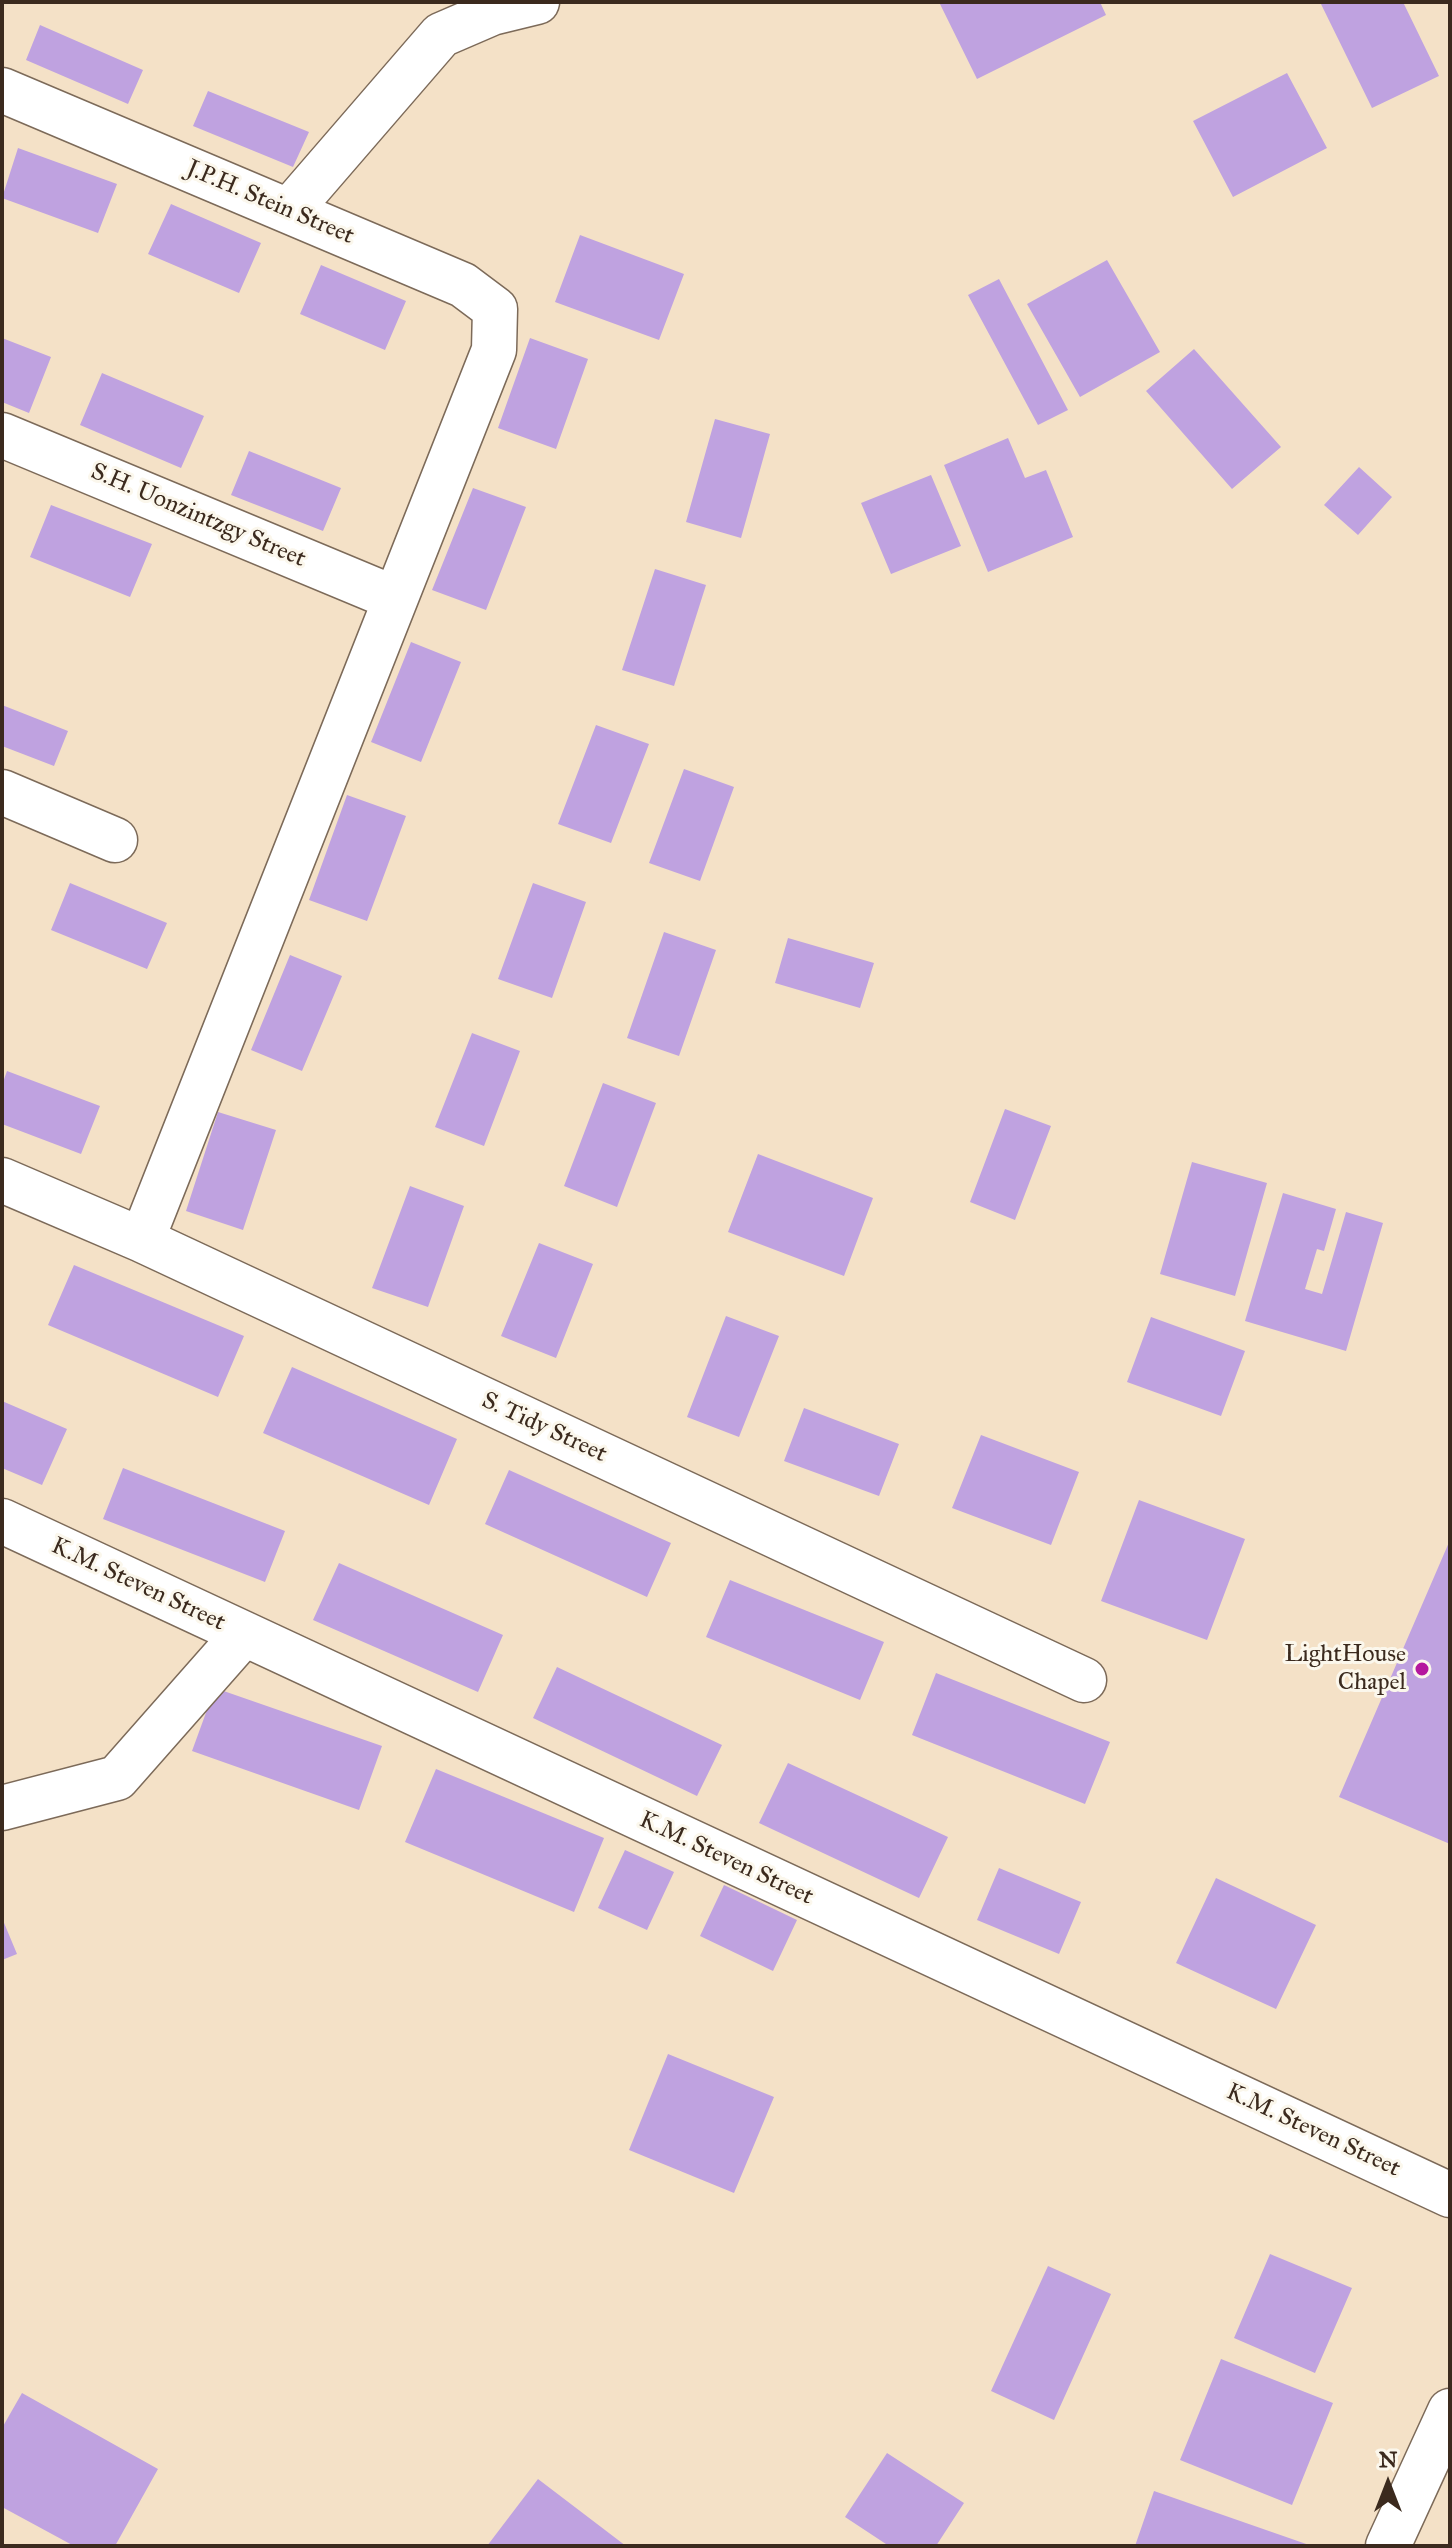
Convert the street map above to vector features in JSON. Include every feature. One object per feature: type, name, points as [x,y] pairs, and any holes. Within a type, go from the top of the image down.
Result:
[{"type":"street","points":[[289,211],[441,35],[492,13],[537,2]]},
{"type":"street","name":"J.P.H. Stein Street","points":[[2,90],[463,285],[495,309],[494,350],[394,598]]},
{"type":"street","name":"S.H. Uonzintzgy Street","points":[[2,435],[394,598]]},
{"type":"street","points":[[142,1240],[394,598]]},
{"type":"street","points":[[2,792],[115,840]]},
{"type":"street","name":"S. Tidy Street","points":[[2,1180],[142,1240],[1084,1680]]},
{"type":"street","name":"K.M. Steven Street","points":[[2,1521],[1450,2195]]},
{"type":"street","points":[[2,1808],[117,1778],[243,1635]]},
{"type":"street","points":[[1388,2546],[1450,2411]]},
{"type":"building","points":[[939,2],[1100,2],[1106,15],[977,79]]},
{"type":"building","points":[[1320,2],[1403,2],[1439,76],[1372,108]]},
{"type":"building","points":[[40,25],[143,70],[128,104],[26,60]]},
{"type":"building","points":[[1287,73],[1327,148],[1233,197],[1193,121]]},
{"type":"building","points":[[208,91],[309,132],[293,167],[193,126]]},
{"type":"building","points":[[18,148],[117,184],[98,233],[2,198]]},
{"type":"building","points":[[171,204],[261,243],[239,293],[148,254]]},
{"type":"building","points":[[580,235],[684,274],[659,340],[555,302]]},
{"type":"building","points":[[1107,260],[1160,352],[1080,397],[1027,304]]},
{"type":"building","points":[[321,265],[406,301],[385,350],[300,314]]},
{"type":"building","points":[[999,279],[1068,410],[1038,425],[968,295]]},
{"type":"building","points":[[2,338],[51,357],[29,413],[2,402]]},
{"type":"building","points":[[530,338],[588,359],[556,449],[498,428]]},
{"type":"building","points":[[1194,349],[1281,447],[1232,489],[1146,391]]},
{"type":"building","points":[[102,373],[204,416],[181,468],[80,425]]},
{"type":"building","points":[[715,419],[770,434],[741,538],[686,522]]},
{"type":"building","points":[[1008,438],[1025,478],[1046,470],[1073,537],[988,572],[944,465]]},
{"type":"building","points":[[249,451],[341,488],[323,531],[231,495]]},
{"type":"building","points":[[1359,467],[1392,497],[1358,535],[1324,505]]},
{"type":"building","points":[[931,475],[961,546],[891,574],[861,503]]},
{"type":"building","points":[[473,488],[526,507],[486,610],[432,590]]},
{"type":"building","points":[[51,505],[152,544],[130,597],[30,557]]},
{"type":"building","points":[[655,569],[706,585],[674,686],[622,670]]},
{"type":"building","points":[[411,642],[461,662],[421,762],[371,742]]},
{"type":"building","points":[[2,705],[68,731],[54,766],[2,746]]},
{"type":"building","points":[[596,725],[649,744],[611,843],[558,824]]},
{"type":"building","points":[[684,769],[734,787],[700,881],[649,863]]},
{"type":"building","points":[[347,795],[406,816],[367,921],[309,900]]},
{"type":"building","points":[[70,883],[167,923],[147,969],[51,930]]},
{"type":"building","points":[[533,883],[586,902],[552,998],[498,979]]},
{"type":"building","points":[[664,932],[716,950],[679,1056],[627,1038]]},
{"type":"building","points":[[788,938],[874,963],[860,1008],[775,983]]},
{"type":"building","points":[[290,955],[342,976],[302,1071],[251,1050]]},
{"type":"building","points":[[472,1033],[520,1051],[484,1146],[435,1127]]},
{"type":"building","points":[[7,1071],[100,1106],[81,1154],[2,1124],[2,1085]]},
{"type":"building","points":[[603,1083],[656,1103],[617,1207],[564,1186]]},
{"type":"building","points":[[1005,1109],[1051,1126],[1015,1220],[970,1202]]},
{"type":"building","points":[[218,1112],[276,1130],[243,1230],[186,1211]]},
{"type":"building","points":[[758,1154],[873,1198],[844,1276],[728,1232]]},
{"type":"building","points":[[1192,1162],[1267,1183],[1235,1296],[1160,1274]]},
{"type":"building","points":[[410,1186],[464,1206],[428,1307],[372,1288]]},
{"type":"building","points":[[1283,1193],[1336,1209],[1324,1251],[1317,1249],[1305,1289],[1322,1294],[1346,1212],[1383,1223],[1346,1351],[1245,1321]]},
{"type":"building","points":[[539,1243],[593,1264],[556,1358],[501,1336]]},
{"type":"building","points":[[74,1265],[244,1336],[218,1397],[48,1325]]},
{"type":"building","points":[[726,1316],[779,1336],[739,1437],[687,1417]]},
{"type":"building","points":[[1151,1317],[1245,1351],[1221,1416],[1127,1382]]},
{"type":"building","points":[[292,1367],[457,1439],[429,1505],[263,1433]]},
{"type":"building","points":[[2,1401],[67,1429],[42,1485],[2,1468]]},
{"type":"building","points":[[804,1408],[899,1444],[879,1496],[784,1461]]},
{"type":"building","points":[[981,1435],[1079,1472],[1051,1545],[952,1508]]},
{"type":"building","points":[[123,1468],[285,1531],[265,1582],[103,1519]]},
{"type":"building","points":[[509,1470],[671,1543],[647,1597],[485,1524]]},
{"type":"building","points":[[1139,1500],[1245,1539],[1207,1640],[1101,1601]]},
{"type":"building","name":"LightHouse Chapel","points":[[1450,1540],[1450,1844],[1339,1797]]},
{"type":"building","points":[[339,1563],[503,1635],[478,1692],[313,1620]]},
{"type":"building","points":[[730,1580],[884,1642],[860,1700],[706,1637]]},
{"type":"building","points":[[557,1667],[722,1745],[697,1796],[533,1718]]},
{"type":"building","points":[[936,1673],[1110,1742],[1085,1804],[912,1735]]},
{"type":"building","points":[[215,1688],[382,1746],[359,1810],[192,1751]]},
{"type":"building","points":[[788,1763],[948,1837],[919,1898],[759,1823]]},
{"type":"building","points":[[436,1769],[604,1838],[574,1912],[405,1842]]},
{"type":"building","points":[[625,1850],[674,1872],[647,1930],[598,1908]]},
{"type":"building","points":[[999,1868],[1081,1902],[1059,1954],[977,1920]]},
{"type":"building","points":[[1216,1878],[1316,1925],[1276,2009],[1176,1963]]},
{"type":"building","points":[[724,1885],[797,1920],[773,1971],[700,1936]]},
{"type":"building","points":[[2,1918],[17,1954],[2,1960]]},
{"type":"building","points":[[668,2054],[774,2097],[734,2193],[629,2150]]},
{"type":"building","points":[[1270,2254],[1352,2288],[1315,2373],[1234,2338]]},
{"type":"building","points":[[1048,2266],[1111,2294],[1054,2420],[991,2391]]},
{"type":"building","points":[[1221,2359],[1333,2403],[1292,2505],[1180,2460]]},
{"type":"building","points":[[22,2393],[158,2469],[115,2546],[74,2546],[2,2507],[2,2428]]},
{"type":"building","points":[[887,2453],[964,2503],[936,2546],[889,2546],[845,2517]]},
{"type":"building","points":[[538,2479],[626,2546],[487,2546]]},
{"type":"building","points":[[1154,2491],[1312,2546],[1135,2546]]},
{"type":"place","name":"LightHouse Chapel","points":[[1422,1669]]}]
